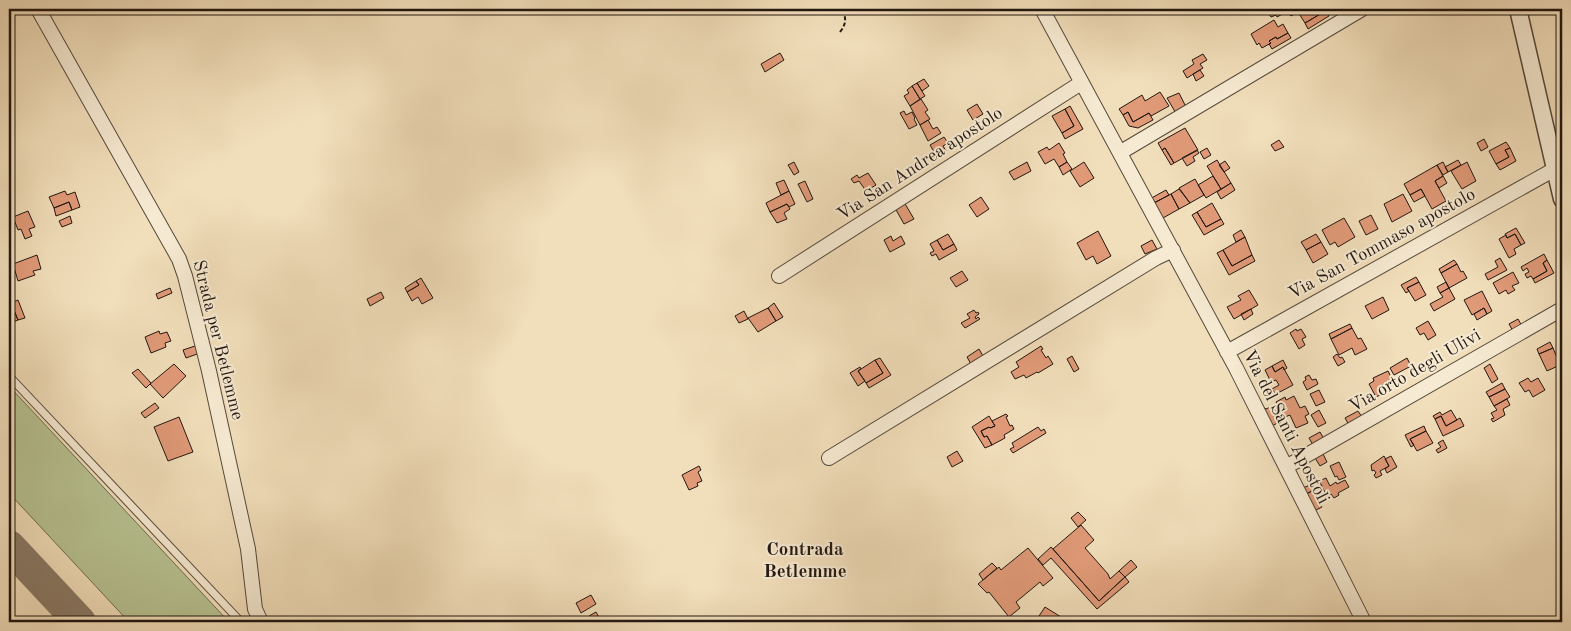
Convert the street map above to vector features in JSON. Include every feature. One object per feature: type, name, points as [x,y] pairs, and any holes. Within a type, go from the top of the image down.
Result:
[{"type":"street","name":"Strada per Betlemme","points":[[38,9],[179,260],[185,276],[209,371],[248,549],[255,609],[260,622]]},
{"type":"street","name":"Via del Santi Apostoli","points":[[1042,9],[1228,352],[1364,622]]},
{"type":"street","points":[[1120,152],[1362,9]]},
{"type":"street","points":[[1518,9],[1562,199]]},
{"type":"street","name":"Via San Andrea apostolo","points":[[779,276],[1081,83]]},
{"type":"street","name":"Via San Tommaso apostolo","points":[[1228,352],[1555,169]]},
{"type":"street","points":[[829,458],[1156,258],[1173,250]]},
{"type":"street","name":"Via orto degli Ulivi","points":[[1286,467],[1562,309]]},
{"type":"lane","points":[[9,376],[241,622]]},
{"type":"path","points":[[840,32],[845,25],[846,17],[842,9]]},
{"type":"green space","points":[[9,386],[229,622],[129,622],[9,493]]},
{"type":"building","points":[[1278,9],[1286,9],[1288,11],[1277,17],[1276,15],[1271,17],[1269,14]]},
{"type":"building","points":[[1286,9],[1319,9],[1322,13],[1305,23],[1298,12],[1291,16]]},
{"type":"building","points":[[1319,9],[1325,9],[1329,16],[1308,29],[1305,23],[1322,13]]},
{"type":"building","points":[[1274,20],[1278,27],[1283,24],[1288,33],[1269,41],[1271,43],[1262,48],[1259,43],[1257,45],[1251,34]]},
{"type":"building","points":[[1288,33],[1291,38],[1272,49],[1269,41]]},
{"type":"building","points":[[780,53],[784,60],[765,72],[761,64]]},
{"type":"building","points":[[1203,54],[1207,60],[1200,64],[1203,68],[1187,78],[1183,71],[1194,64],[1192,60]]},
{"type":"building","points":[[1200,70],[1204,76],[1196,81],[1193,74]]},
{"type":"building","points":[[924,79],[929,86],[922,91],[917,83]]},
{"type":"building","points":[[917,83],[925,96],[920,99],[912,86]]},
{"type":"building","points":[[912,86],[920,99],[910,106],[904,96],[909,93],[907,90]]},
{"type":"building","points":[[1160,92],[1169,106],[1151,116],[1149,113],[1133,122],[1128,112],[1123,115],[1119,109],[1142,95],[1145,101]]},
{"type":"building","points":[[1179,93],[1187,109],[1177,115],[1167,98]]},
{"type":"building","points":[[921,99],[928,110],[925,112],[930,119],[920,125],[910,106]]},
{"type":"building","points":[[977,104],[983,114],[973,120],[967,110]]},
{"type":"building","points":[[1070,106],[1083,129],[1065,139],[1062,133],[1074,126],[1065,109]]},
{"type":"building","points":[[1065,109],[1074,126],[1062,133],[1052,116]]},
{"type":"building","points":[[904,111],[906,115],[912,112],[917,125],[909,129],[900,113]]},
{"type":"building","points":[[1128,112],[1133,122],[1149,113],[1153,120],[1138,128],[1129,126],[1123,115]]},
{"type":"building","points":[[928,120],[933,129],[937,127],[941,133],[928,141],[920,125]]},
{"type":"building","points":[[1185,128],[1198,150],[1174,163],[1165,148],[1162,150],[1158,143]]},
{"type":"building","points":[[944,137],[948,143],[943,146],[946,151],[937,157],[930,145]]},
{"type":"building","points":[[1484,139],[1488,147],[1481,151],[1477,143]]},
{"type":"building","points":[[1279,140],[1284,147],[1275,151],[1271,145]]},
{"type":"building","points":[[1506,142],[1510,148],[1505,150],[1509,157],[1496,164],[1489,151]]},
{"type":"building","points":[[1059,143],[1065,153],[1063,154],[1067,162],[1059,167],[1054,159],[1045,164],[1038,152],[1047,147],[1049,150]]},
{"type":"building","points":[[1165,148],[1174,163],[1171,165],[1162,150]]},
{"type":"building","points":[[1207,148],[1211,155],[1204,159],[1200,152]]},
{"type":"building","points":[[1510,148],[1516,161],[1500,170],[1496,164],[1509,157],[1505,150]]},
{"type":"building","points":[[1197,150],[1199,153],[1193,157],[1195,161],[1187,166],[1182,158]]},
{"type":"building","points":[[1217,160],[1231,183],[1221,189],[1207,166]]},
{"type":"building","points":[[1458,160],[1461,165],[1448,172],[1445,167]]},
{"type":"building","points":[[1225,161],[1230,168],[1224,172],[1219,165]]},
{"type":"building","points":[[794,162],[799,172],[794,175],[788,165]]},
{"type":"building","points":[[1027,162],[1031,171],[1014,180],[1009,172]]},
{"type":"building","points":[[1067,162],[1072,169],[1063,175],[1059,167]]},
{"type":"building","points":[[1084,162],[1094,178],[1080,187],[1070,171]]},
{"type":"building","points":[[1443,162],[1448,172],[1443,175],[1437,165]]},
{"type":"building","points":[[1467,162],[1476,181],[1462,189],[1451,171]]},
{"type":"building","points":[[1437,165],[1443,176],[1435,181],[1446,201],[1432,209],[1421,189],[1410,195],[1404,184]]},
{"type":"building","points":[[868,173],[876,185],[866,191],[859,181],[854,183],[851,179],[857,175],[859,178]]},
{"type":"building","points":[[1213,176],[1221,189],[1206,198],[1198,185]]},
{"type":"building","points":[[1443,176],[1447,183],[1439,188],[1435,181]]},
{"type":"building","points":[[1195,179],[1204,195],[1190,203],[1179,188]]},
{"type":"building","points":[[784,180],[789,191],[781,195],[776,183]]},
{"type":"building","points":[[805,181],[813,199],[807,202],[798,184]]},
{"type":"building","points":[[1231,183],[1235,190],[1221,199],[1217,192]]},
{"type":"building","points":[[1179,189],[1190,203],[1179,209],[1171,194]]},
{"type":"building","points":[[1421,189],[1425,196],[1414,202],[1410,195]]},
{"type":"building","points":[[1166,190],[1169,195],[1154,203],[1148,200]]},
{"type":"building","points":[[65,191],[67,195],[75,192],[80,207],[72,210],[69,202],[54,208],[49,197]]},
{"type":"building","points":[[789,191],[795,204],[789,207],[787,204],[770,212],[766,203]]},
{"type":"building","points":[[1171,194],[1179,209],[1163,218],[1154,203]]},
{"type":"building","points":[[1403,194],[1412,211],[1392,222],[1384,204]]},
{"type":"building","points":[[981,197],[989,209],[977,217],[969,205]]},
{"type":"building","points":[[69,202],[72,210],[56,216],[54,208]]},
{"type":"building","points":[[904,202],[914,219],[904,224],[895,208]]},
{"type":"building","points":[[1212,203],[1221,219],[1206,227],[1197,212]]},
{"type":"building","points":[[787,204],[790,209],[784,213],[787,219],[777,223],[770,212]]},
{"type":"building","points":[[28,211],[35,227],[29,229],[32,236],[25,239],[21,229],[18,230],[13,217]]},
{"type":"building","points":[[1197,212],[1206,227],[1221,219],[1224,224],[1204,235],[1192,215]]},
{"type":"building","points":[[1371,215],[1378,229],[1366,235],[1359,221]]},
{"type":"building","points":[[70,216],[72,223],[62,227],[59,221]]},
{"type":"building","points":[[1344,218],[1355,237],[1338,247],[1335,242],[1330,245],[1322,230]]},
{"type":"building","points":[[1516,228],[1525,243],[1521,245],[1515,234],[1507,238],[1505,234]]},
{"type":"building","points":[[1241,230],[1245,237],[1236,242],[1233,235]]},
{"type":"building","points":[[1098,231],[1111,256],[1097,264],[1093,256],[1086,260],[1077,243]]},
{"type":"building","points":[[948,234],[954,244],[943,250],[937,240]]},
{"type":"building","points":[[1316,234],[1321,242],[1306,250],[1301,242]]},
{"type":"building","points":[[1515,234],[1521,245],[1514,249],[1516,254],[1509,258],[1499,239],[1506,235],[1507,238]]},
{"type":"building","points":[[891,236],[893,241],[901,236],[905,244],[890,252],[884,240]]},
{"type":"building","points":[[1245,237],[1252,255],[1232,266],[1223,250]]},
{"type":"building","points":[[937,240],[943,250],[954,244],[957,250],[939,260],[936,254],[932,256],[930,253],[934,251],[930,244]]},
{"type":"building","points":[[1152,240],[1157,249],[1145,254],[1141,246]]},
{"type":"building","points":[[1321,242],[1328,254],[1313,263],[1306,250]]},
{"type":"building","points":[[1223,250],[1232,266],[1252,255],[1255,261],[1229,275],[1217,253]]},
{"type":"building","points":[[1544,254],[1547,260],[1543,263],[1547,271],[1533,279],[1531,276],[1527,278],[1525,274],[1529,272],[1527,268],[1523,271],[1521,267]]},
{"type":"building","points":[[37,255],[41,269],[33,271],[35,275],[18,281],[13,264]]},
{"type":"building","points":[[1500,258],[1507,270],[1488,280],[1485,274],[1498,267],[1495,261]]},
{"type":"building","points":[[1454,260],[1457,264],[1441,273],[1439,269]]},
{"type":"building","points":[[1547,260],[1554,273],[1535,283],[1533,279],[1547,271],[1543,263]]},
{"type":"building","points":[[1457,264],[1467,278],[1449,288],[1441,273]]},
{"type":"building","points":[[962,271],[968,280],[956,287],[950,278]]},
{"type":"building","points":[[1513,272],[1519,283],[1512,286],[1515,290],[1508,294],[1506,290],[1499,294],[1493,283]]},
{"type":"building","points":[[1416,277],[1419,282],[1407,288],[1409,291],[1406,293],[1401,285]]},
{"type":"building","points":[[421,278],[433,298],[422,304],[418,297],[412,301],[407,292],[419,285],[416,281]]},
{"type":"building","points":[[416,281],[419,285],[407,292],[405,288]]},
{"type":"building","points":[[1419,282],[1426,295],[1415,301],[1407,288]]},
{"type":"building","points":[[1446,282],[1449,288],[1440,293],[1437,287]]},
{"type":"building","points":[[170,288],[172,293],[158,299],[156,294]]},
{"type":"building","points":[[1449,288],[1455,299],[1434,311],[1430,304],[1443,297],[1440,293]]},
{"type":"building","points":[[1249,290],[1258,305],[1234,319],[1227,307],[1241,300],[1238,296]]},
{"type":"building","points":[[1482,291],[1492,311],[1487,314],[1484,308],[1472,315],[1464,300]]},
{"type":"building","points":[[381,292],[384,298],[370,306],[367,299]]},
{"type":"building","points":[[1383,297],[1389,310],[1372,319],[1365,306]]},
{"type":"building","points":[[18,300],[25,318],[18,320],[11,303]]},
{"type":"building","points":[[11,303],[18,320],[9,324],[9,304]]},
{"type":"building","points":[[774,303],[783,317],[776,321],[768,308]]},
{"type":"building","points":[[768,308],[776,321],[758,332],[748,318]]},
{"type":"building","points":[[1484,308],[1487,314],[1477,320],[1474,314]]},
{"type":"building","points":[[1251,309],[1253,314],[1244,320],[1241,314]]},
{"type":"building","points":[[974,310],[979,314],[975,317],[976,319],[978,317],[980,319],[965,328],[961,323],[970,318],[967,314]]},
{"type":"building","points":[[744,311],[748,319],[739,323],[735,316]]},
{"type":"building","points":[[1518,319],[1523,328],[1514,333],[1509,324]]},
{"type":"building","points":[[1428,321],[1436,335],[1428,340],[1424,333],[1420,335],[1416,328]]},
{"type":"building","points":[[1350,324],[1352,328],[1331,339],[1329,334]]},
{"type":"building","points":[[1352,328],[1358,339],[1361,338],[1367,349],[1355,355],[1352,348],[1339,355],[1331,339]]},
{"type":"building","points":[[1296,329],[1297,331],[1301,329],[1306,337],[1302,339],[1305,345],[1299,349],[1290,333]]},
{"type":"building","points":[[159,331],[160,334],[167,332],[171,341],[165,343],[166,347],[151,353],[145,337]]},
{"type":"building","points":[[1550,342],[1553,348],[1539,354],[1537,349]]},
{"type":"building","points":[[198,345],[200,353],[186,358],[183,350]]},
{"type":"building","points":[[1041,346],[1043,349],[1041,350],[1046,358],[1048,356],[1053,364],[1026,378],[1024,375],[1015,379],[1011,372],[1019,367],[1016,362]]},
{"type":"building","points":[[1553,348],[1560,365],[1547,371],[1539,354]]},
{"type":"building","points":[[979,349],[984,358],[972,366],[967,357]]},
{"type":"building","points":[[1337,354],[1345,362],[1338,366],[1333,357]]},
{"type":"building","points":[[1072,356],[1079,369],[1074,372],[1067,359]]},
{"type":"building","points":[[880,358],[891,375],[869,388],[866,383],[883,373],[875,360]]},
{"type":"building","points":[[1407,358],[1411,366],[1394,375],[1390,368]]},
{"type":"building","points":[[875,360],[883,373],[866,383],[858,371]]},
{"type":"building","points":[[1283,360],[1287,368],[1284,370],[1283,367],[1275,372],[1272,366]]},
{"type":"building","points":[[174,364],[186,376],[163,398],[150,384]]},
{"type":"building","points":[[1490,364],[1498,379],[1492,383],[1484,368]]},
{"type":"building","points":[[1272,366],[1275,372],[1283,367],[1293,385],[1276,394],[1272,389],[1279,385],[1276,380],[1271,382],[1265,370]]},
{"type":"building","points":[[860,367],[861,369],[858,371],[865,381],[858,386],[850,373]]},
{"type":"building","points":[[138,369],[151,383],[146,388],[132,373]]},
{"type":"building","points":[[1388,371],[1392,379],[1382,385],[1386,392],[1376,397],[1369,384],[1374,381],[1373,378]]},
{"type":"building","points":[[1309,375],[1312,380],[1316,379],[1318,384],[1307,390],[1303,382],[1306,380],[1305,377]]},
{"type":"building","points":[[1528,378],[1531,382],[1538,378],[1545,390],[1533,397],[1529,390],[1525,392],[1519,383]]},
{"type":"building","points":[[1502,383],[1505,389],[1489,397],[1486,392]]},
{"type":"building","points":[[1505,389],[1510,397],[1494,406],[1489,397]]},
{"type":"building","points":[[1319,390],[1325,402],[1316,406],[1310,394]]},
{"type":"building","points":[[1294,396],[1300,408],[1305,406],[1309,414],[1305,416],[1308,423],[1296,428],[1290,415],[1285,417],[1281,410],[1277,412],[1281,421],[1272,426],[1261,410],[1277,404],[1276,402],[1285,397],[1286,400]]},
{"type":"building","points":[[1507,399],[1510,405],[1503,409],[1505,415],[1493,422],[1491,419],[1494,418],[1491,413],[1497,410],[1494,406]]},
{"type":"building","points":[[155,403],[159,408],[145,418],[141,413]]},
{"type":"building","points":[[1319,410],[1326,423],[1318,427],[1311,415]]},
{"type":"building","points":[[1451,410],[1457,420],[1446,426],[1441,416],[1435,419],[1433,416],[1440,412],[1442,415]]},
{"type":"building","points":[[1358,411],[1362,417],[1349,425],[1345,418]]},
{"type":"building","points":[[1006,414],[1010,426],[1012,425],[1014,429],[1004,435],[1005,438],[992,445],[987,436],[984,437],[981,431],[995,426],[992,421]]},
{"type":"building","points":[[989,416],[995,426],[981,431],[984,437],[987,436],[992,445],[985,448],[972,427]]},
{"type":"building","points":[[1441,416],[1446,426],[1460,418],[1464,426],[1443,436],[1435,419]]},
{"type":"building","points":[[179,417],[193,452],[168,461],[154,427]]},
{"type":"building","points":[[1424,426],[1426,431],[1410,439],[1414,445],[1411,447],[1405,435]]},
{"type":"building","points":[[1038,427],[1041,431],[1044,429],[1046,433],[1013,453],[1010,449],[1014,447],[1012,443]]},
{"type":"building","points":[[1426,431],[1433,443],[1417,451],[1410,439]]},
{"type":"building","points":[[1320,432],[1324,439],[1313,445],[1309,438]]},
{"type":"building","points":[[1443,440],[1447,448],[1438,453],[1436,450],[1441,447],[1438,443]]},
{"type":"building","points":[[957,451],[963,461],[952,467],[947,457]]},
{"type":"building","points":[[1323,454],[1327,462],[1320,466],[1315,458]]},
{"type":"building","points":[[1384,456],[1389,466],[1380,471],[1382,475],[1376,478],[1374,475],[1376,473],[1374,470],[1372,471],[1371,465]]},
{"type":"building","points":[[1391,456],[1397,467],[1387,473],[1385,469],[1389,466],[1385,459]]},
{"type":"building","points":[[1339,462],[1346,477],[1339,480],[1337,476],[1335,477],[1330,466]]},
{"type":"building","points":[[699,466],[701,470],[698,472],[702,481],[697,483],[698,486],[689,490],[682,475]]},
{"type":"building","points":[[1326,478],[1330,486],[1345,480],[1349,487],[1338,493],[1339,495],[1334,498],[1331,494],[1327,496],[1319,481]]},
{"type":"building","points":[[1319,481],[1322,486],[1306,494],[1303,488]]},
{"type":"building","points":[[1318,488],[1324,499],[1319,502],[1322,507],[1314,511],[1306,494]]},
{"type":"building","points":[[1078,512],[1086,520],[1078,527],[1071,518]]},
{"type":"building","points":[[1081,525],[1094,540],[1085,548],[1108,574],[1110,579],[1119,571],[1125,577],[1099,601],[1053,549]]},
{"type":"building","points":[[1051,547],[1099,601],[1125,577],[1129,582],[1097,609],[1051,558],[1043,565],[1038,559]]},
{"type":"building","points":[[1028,548],[1053,578],[1043,586],[1040,582],[1016,602],[1020,608],[1009,617],[989,592],[987,593],[978,584],[999,567],[1001,570]]},
{"type":"building","points":[[1131,560],[1137,567],[1125,577],[1119,571]]},
{"type":"building","points":[[992,563],[997,568],[983,580],[979,574]]},
{"type":"building","points":[[591,595],[596,604],[581,613],[576,603]]},
{"type":"building","points":[[1045,607],[1069,622],[1035,622]]},
{"type":"building","points":[[596,612],[600,619],[592,622],[589,616]]},
{"type":"taxiway","points":[[9,546],[80,622]]},
{"type":"district","name":"Contrada Betlemme","points":[[805,561]]}]
